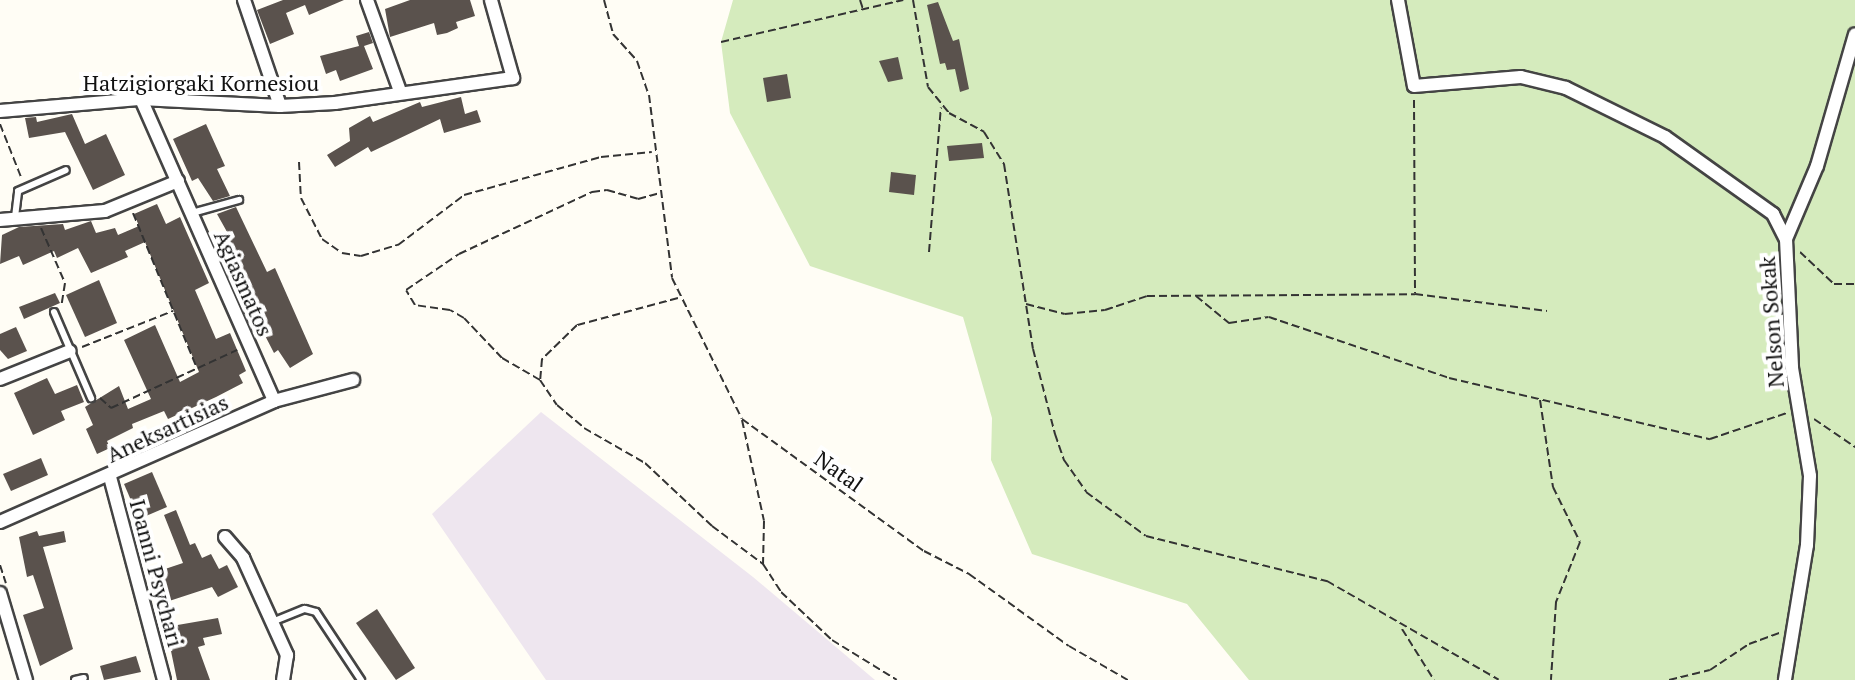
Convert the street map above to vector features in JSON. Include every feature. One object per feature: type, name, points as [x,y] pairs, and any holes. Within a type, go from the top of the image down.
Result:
[{"type":"street","points":[[244,0],[280,106]]},
{"type":"street","points":[[367,0],[400,91]]},
{"type":"street","name":"Hatzigiorgaki Kornesiou","points":[[0,111],[141,99],[280,106],[513,78],[491,0]]},
{"type":"street","points":[[1398,0],[1414,86]]},
{"type":"street","points":[[1786,239],[1817,166],[1855,34]]},
{"type":"street","name":"Nelson Sokak","points":[[1414,86],[1521,77],[1566,88],[1665,137],[1736,184],[1773,214],[1786,239],[1792,368],[1810,476],[1807,545],[1785,680]]},
{"type":"street","name":"Agiasmatos","points":[[141,99],[274,401]]},
{"type":"street","points":[[0,220],[129,204],[178,181]]},
{"type":"street","points":[[0,379],[70,351]]},
{"type":"street","name":"Aneksartisias","points":[[0,522],[110,477],[274,401],[353,380]]},
{"type":"street","name":"Ioanni Psychari","points":[[110,477],[164,680]]},
{"type":"street","points":[[225,537],[243,558],[287,655],[283,680]]},
{"type":"street","points":[[0,593],[26,680]]},
{"type":"lane","points":[[15,217],[18,191],[66,170]]},
{"type":"lane","points":[[192,213],[239,200]]},
{"type":"lane","points":[[54,312],[91,398]]},
{"type":"lane","points":[[272,622],[305,609],[316,612],[361,680]]},
{"type":"lane","points":[[75,680],[84,678]]},
{"type":"path","name":"Natal","points":[[604,0],[613,34],[643,76],[658,194],[679,298],[742,419],[924,551],[969,574],[1069,646],[1128,680]]},
{"type":"path","points":[[860,0],[863,9]]},
{"type":"path","points":[[721,42],[903,0]]},
{"type":"path","points":[[913,0],[923,70],[941,106],[929,252]]},
{"type":"path","points":[[1414,86],[1415,294]]},
{"type":"path","points":[[941,106],[984,132],[1004,164],[1026,304],[1064,460],[1103,507],[1146,536],[1327,581],[1401,628],[1499,680]]},
{"type":"path","points":[[0,123],[25,188]]},
{"type":"path","points":[[299,162],[301,198],[322,239],[342,253],[361,256],[398,245],[464,195],[601,157],[653,152]]},
{"type":"path","points":[[658,194],[638,199],[607,190],[592,192],[459,254],[406,290],[415,305],[450,310],[464,318],[502,358],[540,380],[557,405],[584,428],[645,463],[763,564],[781,592],[832,640],[897,680]]},
{"type":"path","points":[[129,204],[197,368]]},
{"type":"path","points":[[36,216],[65,283],[63,305],[54,312]]},
{"type":"path","points":[[1786,239],[1834,284],[1855,284]]},
{"type":"path","points":[[1026,304],[1065,314],[1105,310],[1147,296],[1415,294],[1547,311]]},
{"type":"path","points":[[1196,296],[1229,323],[1269,317],[1449,378],[1710,439],[1799,409],[1855,447]]},
{"type":"path","points":[[540,380],[542,359],[577,325],[604,314],[679,298]]},
{"type":"path","points":[[70,351],[174,311]]},
{"type":"path","points":[[91,398],[100,397],[111,408],[249,345]]},
{"type":"path","points":[[1540,399],[1553,487],[1580,542],[1556,602],[1551,680]]},
{"type":"path","points":[[742,419],[764,521],[763,564]]},
{"type":"path","points":[[1401,628],[1434,680]]},
{"type":"path","points":[[1669,680],[1710,670],[1749,644],[1792,630]]},
{"type":"shaded area","points":[[541,412],[753,577],[875,680],[546,680],[432,514]]},
{"type":"green space","points":[[733,0],[1855,0],[1855,680],[1249,680],[1187,604],[1032,554],[991,460],[992,418],[963,317],[810,266],[730,113],[721,42]]},
{"type":"building","points":[[283,0],[344,0],[309,15],[305,5],[286,13],[294,34],[270,44],[257,10]]},
{"type":"building","points":[[410,0],[470,0],[475,16],[456,22],[458,28],[447,33],[437,35],[434,23],[390,37],[385,9]]},
{"type":"building","points":[[938,2],[953,41],[959,39],[969,89],[960,92],[955,69],[947,70],[945,63],[940,64],[927,5]]},
{"type":"building","points":[[369,32],[373,43],[364,46],[373,69],[340,81],[336,70],[326,74],[320,56],[359,46],[356,36]]},
{"type":"building","points":[[898,57],[903,79],[888,82],[879,61]]},
{"type":"building","points":[[787,74],[791,98],[767,102],[763,78]]},
{"type":"building","points":[[461,97],[465,114],[477,110],[481,122],[444,133],[440,119],[371,152],[368,147],[335,167],[327,155],[350,141],[349,128],[370,116],[373,122],[420,102],[422,107]]},
{"type":"building","points":[[72,114],[85,144],[106,134],[125,175],[93,190],[65,132],[29,138],[25,118],[36,117],[37,122]]},
{"type":"building","points":[[206,124],[225,166],[217,169],[230,196],[213,201],[198,178],[192,181],[173,139]]},
{"type":"building","points":[[982,143],[984,158],[949,161],[947,146]]},
{"type":"building","points":[[891,172],[916,175],[914,195],[889,192]]},
{"type":"building","points":[[157,204],[166,224],[180,217],[209,283],[195,290],[216,339],[230,333],[246,371],[239,375],[243,383],[216,397],[168,419],[164,411],[132,424],[133,428],[107,441],[110,448],[97,454],[86,429],[93,425],[85,407],[119,386],[128,409],[151,399],[124,340],[155,325],[180,382],[199,372],[145,242],[125,251],[128,257],[91,273],[78,248],[57,258],[54,251],[23,265],[19,256],[0,264],[2,235],[19,227],[63,224],[65,230],[91,221],[96,233],[115,228],[118,235],[139,226],[134,214]]},
{"type":"building","points":[[236,207],[267,272],[275,268],[313,354],[290,368],[278,350],[274,353],[244,295],[240,297],[235,287],[241,284],[228,254],[222,256],[217,246],[231,239],[217,214]]},
{"type":"building","points":[[99,280],[117,323],[85,337],[66,295]]},
{"type":"building","points":[[55,293],[60,303],[24,319],[19,307]]},
{"type":"building","points":[[16,327],[27,351],[8,359],[0,350],[0,334]]},
{"type":"building","points":[[47,378],[55,394],[77,385],[84,402],[61,411],[65,420],[33,435],[14,393]]},
{"type":"building","points":[[41,458],[48,475],[11,491],[3,474]]},
{"type":"building","points":[[152,472],[167,507],[139,519],[124,484]]},
{"type":"building","points":[[176,510],[190,545],[195,543],[202,558],[211,554],[219,569],[227,565],[238,587],[218,597],[212,587],[160,604],[150,574],[183,563],[164,515]]},
{"type":"building","points":[[37,531],[39,536],[64,531],[66,542],[43,547],[73,649],[40,666],[23,615],[44,608],[33,575],[27,577],[19,537]]},
{"type":"building","points":[[377,609],[415,668],[396,680],[356,623]]},
{"type":"building","points":[[218,618],[222,634],[203,638],[205,645],[198,647],[210,680],[177,680],[166,627]]},
{"type":"building","points":[[136,656],[141,672],[104,680],[100,666]]}]
